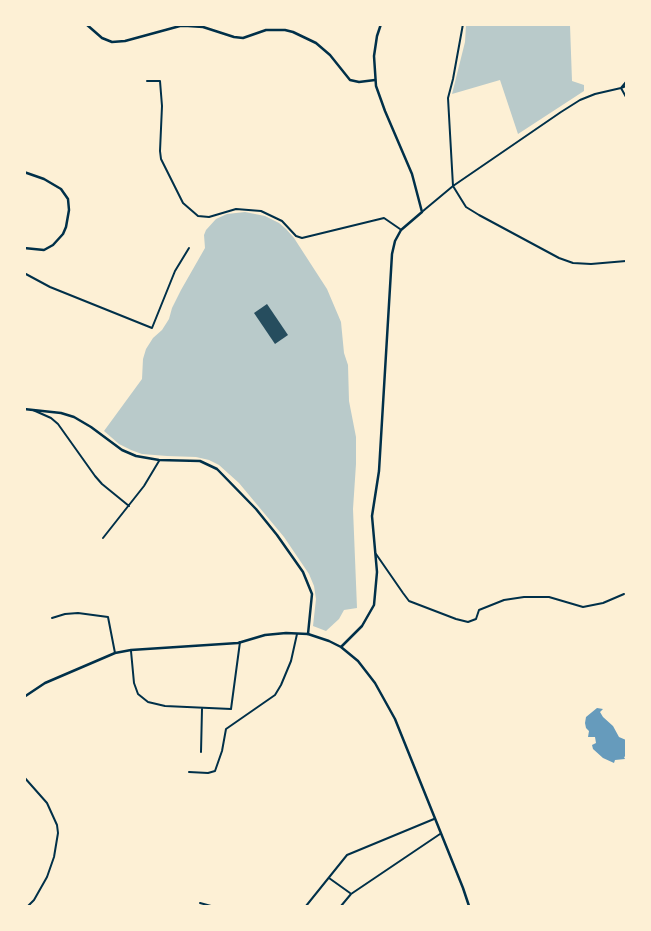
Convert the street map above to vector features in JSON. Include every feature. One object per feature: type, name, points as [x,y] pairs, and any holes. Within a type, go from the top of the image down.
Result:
[{"type":"main road","points":[[86,24],[102,38],[112,42],[180,26],[196,26],[243,38],[266,30],[285,30],[316,43],[330,55],[350,80],[375,80]]},
{"type":"main road","points":[[341,648],[362,626],[374,605],[377,582],[372,516],[379,471],[390,276],[395,241],[401,230],[422,212],[412,174],[375,80],[375,43],[381,24]]},
{"type":"main road","points":[[24,172],[61,189],[68,199],[69,210],[63,234],[53,244],[44,250],[24,248]]},
{"type":"main road","points":[[24,409],[74,417],[129,454],[159,460],[194,460],[207,463],[223,474],[277,535],[306,578],[312,594],[308,634]]},
{"type":"main road","points":[[24,697],[45,683],[115,653],[240,642],[265,635],[298,633],[320,637],[358,661],[375,683],[395,719],[469,906]]},
{"type":"street","points":[[463,24],[448,98],[453,186],[466,207],[559,258],[591,264],[626,261]]},
{"type":"street","points":[[147,81],[160,81],[161,159],[183,203],[198,216],[209,217],[236,209],[261,211],[282,221],[296,236],[302,238],[384,218],[401,230]]},
{"type":"street","points":[[621,88],[626,82]]},
{"type":"street","points":[[422,212],[453,186],[580,100],[626,86]]},
{"type":"street","points":[[621,88],[626,97]]},
{"type":"street","points":[[24,273],[50,287],[152,328],[175,271],[189,248]]},
{"type":"street","points":[[32,410],[58,424],[102,484],[130,506]]},
{"type":"street","points":[[103,538],[130,506],[159,460]]},
{"type":"street","points":[[376,553],[409,601],[468,622],[476,619],[480,610],[504,600],[549,597],[583,607],[603,603],[624,594]]},
{"type":"street","points":[[52,618],[78,613],[108,617],[115,653]]},
{"type":"street","points":[[189,772],[215,771],[226,729],[275,695],[291,661],[298,633]]},
{"type":"street","points":[[131,650],[134,683],[138,694],[148,702],[165,706],[231,709],[240,642]]},
{"type":"street","points":[[201,752],[202,708]]},
{"type":"street","points":[[24,777],[47,803],[58,825],[55,850],[47,877],[28,906]]},
{"type":"street","points":[[306,906],[347,855],[435,818]]},
{"type":"street","points":[[341,906],[351,894],[441,833]]},
{"type":"street","points":[[328,877],[351,894]]},
{"type":"street","points":[[200,903],[211,906]]},
{"type":"shaded area","points":[[466,25],[570,25],[572,81],[584,85],[584,91],[518,134],[500,80],[452,94],[465,42]]},
{"type":"shaded area","points":[[245,212],[265,216],[279,223],[294,238],[327,289],[341,322],[348,365],[349,401],[356,437],[353,509],[357,608],[344,610],[326,631],[313,626],[316,599],[309,574],[284,537],[239,483],[219,465],[209,460],[142,454],[119,444],[104,431],[142,379],[146,349],[169,319],[181,290],[205,248],[206,230],[216,219],[227,214]]},
{"type":"water","points":[[597,708],[603,709],[600,712],[603,717],[613,726],[619,737],[626,740],[625,759],[615,760],[614,763],[593,749],[595,737],[588,737],[589,731],[585,723],[586,717]]},
{"type":"building","points":[[267,304],[288,335],[275,344],[254,313]]}]
